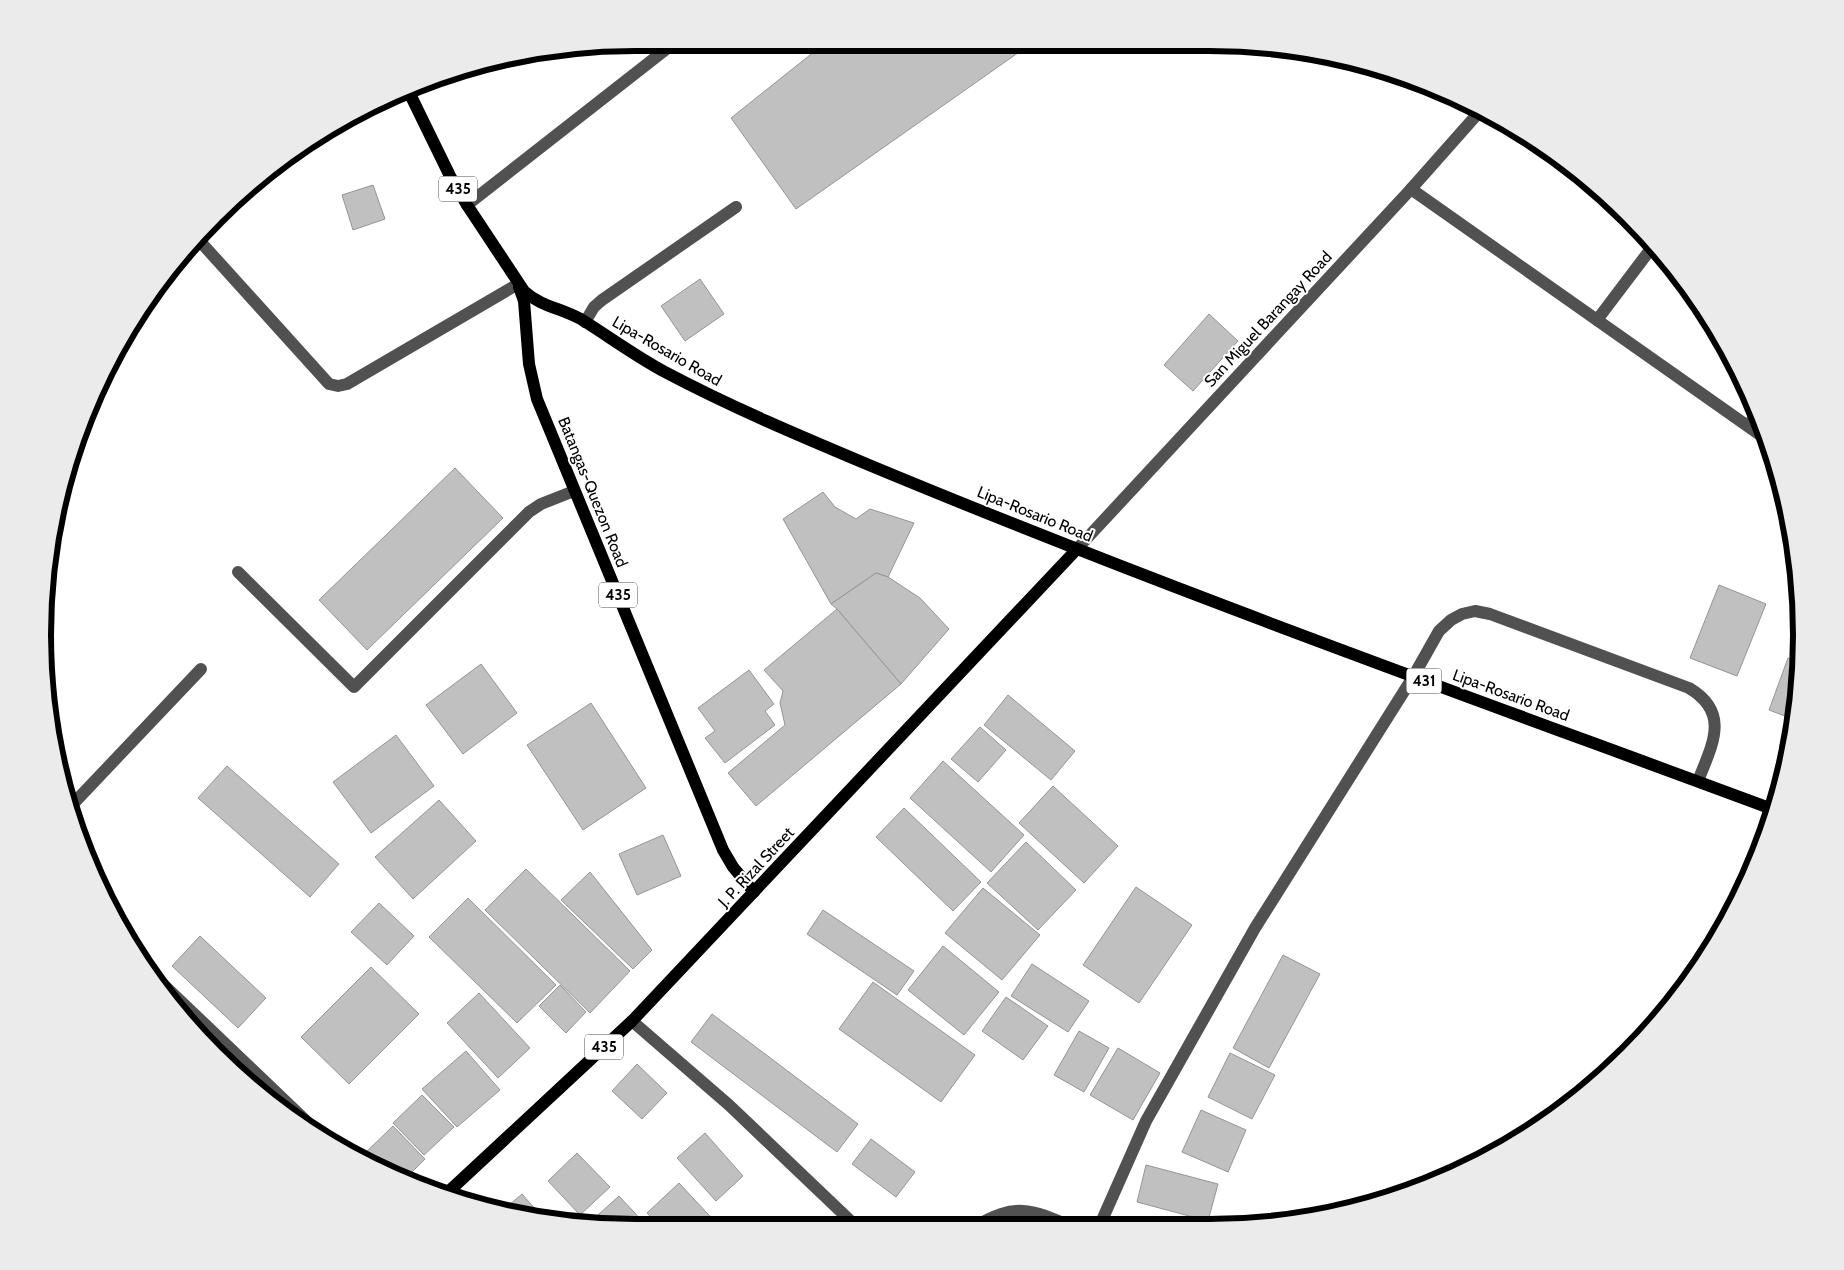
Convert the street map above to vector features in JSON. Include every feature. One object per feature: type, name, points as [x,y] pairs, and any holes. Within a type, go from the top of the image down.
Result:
[{"type":"main road","name":"Lipa-Rosario Road","points":[[411,96],[430,138],[467,205],[524,291],[535,300],[585,322],[662,370],[745,412],[1077,549],[1413,677],[1767,807]]},
{"type":"main road","name":"Batangas-Quezon Road","points":[[518,284],[524,301],[529,364],[534,389],[723,850],[733,867],[754,892]]},
{"type":"main road","name":"J. P. Rizal Street","points":[[451,1189],[632,1021],[1077,549]]},
{"type":"street","points":[[467,205],[663,51]]},
{"type":"street","name":"San Miguel Barangay Road","points":[[1077,549],[1411,189],[1476,116]]},
{"type":"street","points":[[1411,189],[1756,432]]},
{"type":"street","points":[[585,322],[602,300],[736,207]]},
{"type":"street","points":[[202,244],[329,384],[338,386],[347,384],[518,284]]},
{"type":"street","points":[[1597,320],[1649,251]]},
{"type":"street","points":[[1748,426],[1752,421]]},
{"type":"street","points":[[238,572],[354,687],[523,517],[541,504],[574,490]]},
{"type":"street","points":[[1103,1219],[1146,1122],[1255,928],[1413,677],[1439,631],[1451,620],[1462,614],[1475,611],[1490,614],[1690,688],[1701,695],[1709,703],[1716,726],[1714,738],[1698,781]]},
{"type":"street","points":[[76,801],[201,669]]},
{"type":"street","points":[[181,1002],[288,1104]]},
{"type":"street","points":[[632,1021],[729,1105],[848,1219]]},
{"type":"street","points":[[990,1219],[1001,1213],[1019,1210],[1034,1212],[1052,1219]]},
{"type":"building","points":[[815,51],[1021,51],[796,209],[731,118]]},
{"type":"building","points":[[373,185],[385,219],[353,230],[342,195]]},
{"type":"building","points":[[700,279],[724,314],[685,341],[661,306]]},
{"type":"building","points":[[1209,314],[1238,341],[1193,391],[1164,365]]},
{"type":"building","points":[[455,468],[503,518],[367,650],[319,600]]},
{"type":"building","points":[[823,492],[835,507],[856,519],[870,509],[914,523],[888,577],[876,573],[831,604],[783,519]]},
{"type":"building","points":[[876,573],[888,577],[920,598],[949,629],[901,684],[831,604]]},
{"type":"building","points":[[1719,585],[1766,604],[1737,676],[1690,658]]},
{"type":"building","points":[[837,609],[901,684],[756,806],[728,773],[785,725],[780,703],[783,691],[764,670]]},
{"type":"building","points":[[1788,658],[1792,659],[1787,717],[1769,710]]},
{"type":"building","points":[[481,664],[517,713],[463,754],[426,705]]},
{"type":"building","points":[[749,670],[774,704],[765,711],[775,725],[725,763],[705,738],[715,731],[698,708]]},
{"type":"building","points":[[1008,695],[1075,751],[1051,780],[984,725]]},
{"type":"building","points":[[591,703],[646,788],[583,830],[527,745]]},
{"type":"building","points":[[980,727],[1006,750],[978,782],[951,759]]},
{"type":"building","points":[[396,735],[434,786],[371,833],[333,782]]},
{"type":"building","points":[[943,761],[1024,835],[991,872],[910,798]]},
{"type":"building","points":[[227,766],[339,864],[310,897],[198,798]]},
{"type":"building","points":[[1053,786],[1118,846],[1084,883],[1019,823]]},
{"type":"building","points":[[439,800],[476,841],[413,899],[375,857]]},
{"type":"building","points":[[904,808],[981,882],[953,911],[876,837]]},
{"type":"building","points":[[663,835],[681,876],[637,895],[619,854]]},
{"type":"building","points":[[1026,842],[1076,890],[1038,930],[987,883]]},
{"type":"building","points":[[526,869],[630,971],[590,1013],[485,910]]},
{"type":"building","points":[[590,872],[652,950],[633,969],[561,900]]},
{"type":"building","points":[[1136,887],[1192,925],[1139,1003],[1083,965]]},
{"type":"building","points":[[983,888],[1040,935],[1002,980],[945,933]]},
{"type":"building","points":[[468,898],[556,985],[517,1023],[429,937]]},
{"type":"building","points":[[379,903],[414,936],[387,965],[351,932]]},
{"type":"building","points":[[823,910],[914,971],[897,995],[807,934]]},
{"type":"building","points":[[200,936],[266,998],[238,1028],[172,966]]},
{"type":"building","points":[[943,946],[999,992],[964,1035],[908,990]]},
{"type":"building","points":[[1283,955],[1320,974],[1269,1068],[1233,1048]]},
{"type":"building","points":[[1032,964],[1089,1001],[1068,1032],[1011,996]]},
{"type":"building","points":[[371,967],[419,1014],[349,1084],[301,1037]]},
{"type":"building","points":[[873,982],[975,1055],[941,1102],[839,1029]]},
{"type":"building","points":[[560,985],[586,1012],[566,1033],[539,1006]]},
{"type":"building","points":[[479,993],[530,1048],[498,1078],[447,1023]]},
{"type":"building","points":[[1006,997],[1048,1026],[1023,1060],[982,1031]]},
{"type":"building","points":[[712,1014],[858,1124],[837,1152],[691,1042]]},
{"type":"building","points":[[1079,1031],[1109,1048],[1084,1092],[1054,1075]]},
{"type":"building","points":[[1118,1048],[1160,1073],[1133,1120],[1090,1095]]},
{"type":"building","points":[[466,1051],[500,1090],[457,1127],[422,1089]]},
{"type":"building","points":[[1230,1053],[1275,1075],[1252,1119],[1208,1097]]},
{"type":"building","points":[[637,1064],[667,1093],[642,1119],[612,1091]]},
{"type":"building","points":[[422,1095],[454,1127],[424,1155],[393,1123]]},
{"type":"building","points":[[1201,1110],[1246,1130],[1228,1172],[1182,1152]]},
{"type":"building","points":[[393,1126],[425,1159],[411,1173],[365,1153]]},
{"type":"building","points":[[705,1133],[743,1176],[716,1201],[677,1158]]},
{"type":"building","points":[[871,1139],[915,1172],[896,1197],[852,1164]]},
{"type":"building","points":[[577,1153],[610,1187],[580,1215],[548,1181]]},
{"type":"building","points":[[1146,1165],[1218,1184],[1209,1219],[1201,1219],[1137,1202]]},
{"type":"building","points":[[679,1183],[713,1219],[653,1219],[647,1213]]},
{"type":"building","points":[[522,1194],[536,1210],[521,1208],[509,1205]]},
{"type":"building","points":[[619,1196],[640,1219],[597,1218],[595,1218]]}]
